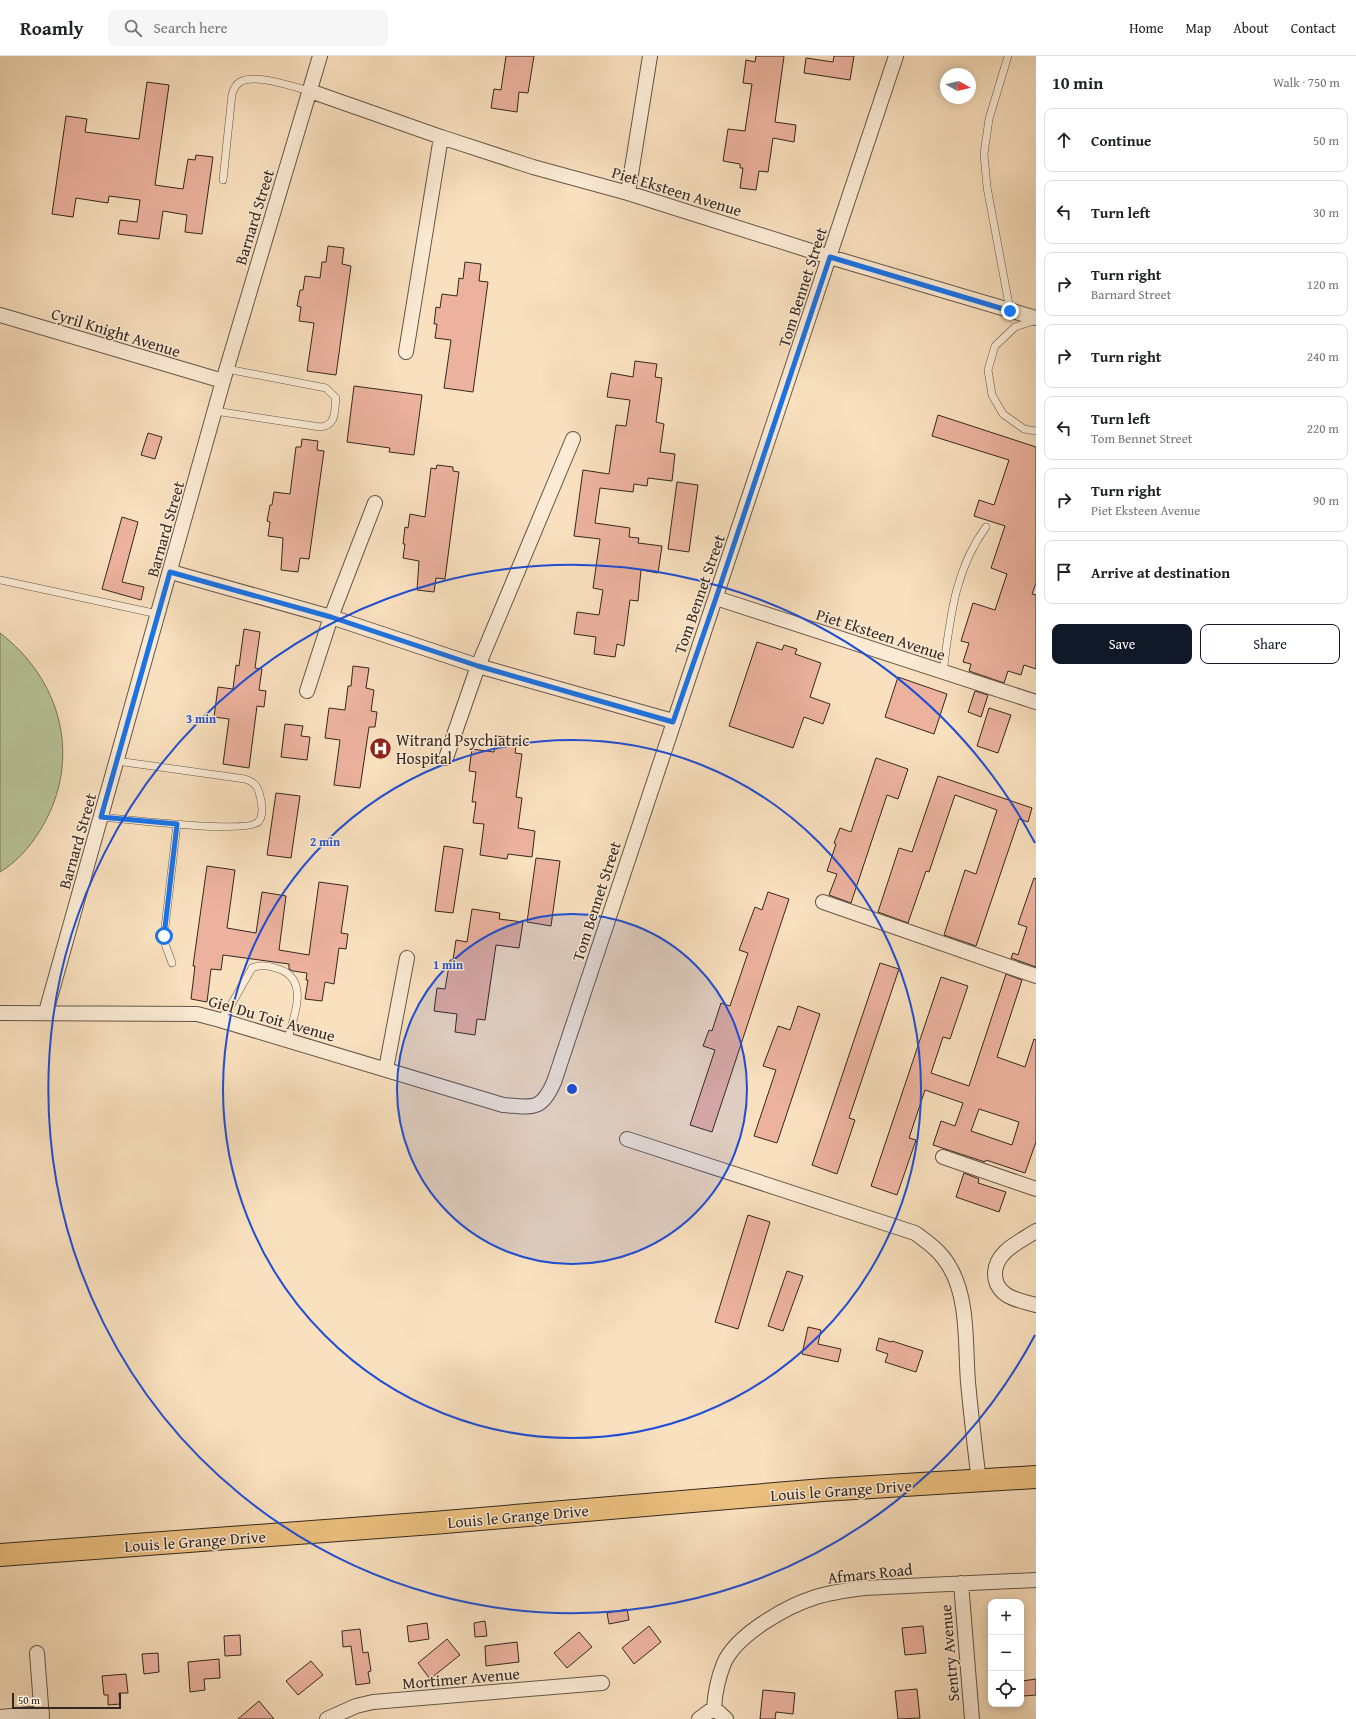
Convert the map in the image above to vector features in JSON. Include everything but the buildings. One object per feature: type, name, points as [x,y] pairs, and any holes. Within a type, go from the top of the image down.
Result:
[{"type":"main road","name":"Louis le Grange Drive","points":[[0,1555],[434,1523],[823,1490],[979,1482],[1036,1477]]},
{"type":"street","name":"Barnard Street","points":[[46,1012],[225,375],[320,56]]},
{"type":"street","points":[[628,192],[650,56]]},
{"type":"street","name":"Tom Bennet Street","points":[[502,1105],[536,1106],[546,1098],[550,1092],[896,56]]},
{"type":"street","name":"Piet Eksteen Avenue","points":[[310,91],[441,138],[533,167],[628,192],[830,257],[1036,319]]},
{"type":"street","points":[[406,352],[441,138]]},
{"type":"street","name":"Cyril Knight Avenue","points":[[0,314],[225,375]]},
{"type":"street","points":[[446,758],[478,666],[573,439]]},
{"type":"street","points":[[307,691],[331,617],[375,503]]},
{"type":"street","points":[[170,572],[331,617],[478,666],[673,722]]},
{"type":"street","name":"Piet Eksteen Avenue","points":[[716,598],[1036,702]]},
{"type":"street","points":[[823,902],[1036,976]]},
{"type":"street","points":[[386,1069],[407,958]]},
{"type":"street","name":"Giel Du Toit Avenue","points":[[0,1013],[46,1012],[197,1014],[386,1069],[502,1105]]},
{"type":"street","points":[[627,1139],[915,1233],[936,1248],[950,1267],[960,1291],[979,1482]]},
{"type":"street","points":[[943,1157],[1036,1189]]},
{"type":"street","points":[[1036,1231],[1005,1251],[998,1260],[995,1275],[998,1288],[1005,1294],[1036,1305]]},
{"type":"street","name":"Afmars Road","points":[[714,1708],[716,1687],[724,1662],[735,1646],[762,1624],[799,1604],[837,1592],[889,1586],[1036,1580]]},
{"type":"street","name":"Sentry Avenue","points":[[960,1583],[972,1719]]},
{"type":"street","points":[[0,1717],[42,1716],[37,1653]]},
{"type":"street","name":"Mortimer Avenue","points":[[327,1719],[356,1706],[373,1702],[602,1683]]},
{"type":"street","points":[[699,1719],[714,1708],[726,1719]]},
{"type":"lane","points":[[1008,56],[989,120],[984,154],[988,194],[1010,311]]},
{"type":"lane","points":[[223,180],[234,87],[239,82],[250,79],[310,91]]},
{"type":"lane","points":[[1036,319],[1015,327],[995,346],[988,370],[992,395],[1003,414],[1024,428],[1036,431]]},
{"type":"lane","points":[[215,411],[320,427],[328,426],[333,422],[336,398],[326,388],[225,375]]},
{"type":"lane","points":[[943,672],[952,604],[963,566],[974,543],[986,527]]},
{"type":"lane","points":[[0,580],[158,614]]},
{"type":"lane","points":[[101,817],[226,827],[253,825],[258,822],[261,816],[262,806],[258,789],[253,782],[245,779],[117,761]]},
{"type":"lane","points":[[172,963],[165,944],[164,936],[177,824]]},
{"type":"lane","points":[[220,1020],[252,968],[258,965],[269,966],[289,974],[296,984],[295,1011],[287,1040]]},
{"type":"green space","points":[[0,633],[20,651],[37,672],[50,694],[58,718],[62,743],[62,769],[56,795],[46,820],[37,835],[14,862],[0,872]]},
{"type":"place","name":"Witrand Psychiatric Hospital","points":[[381,749]]},
{"type":"route","points":[[164,936],[177,824],[101,817],[170,572],[331,617],[478,666],[673,722],[830,257],[1010,311]]}]
